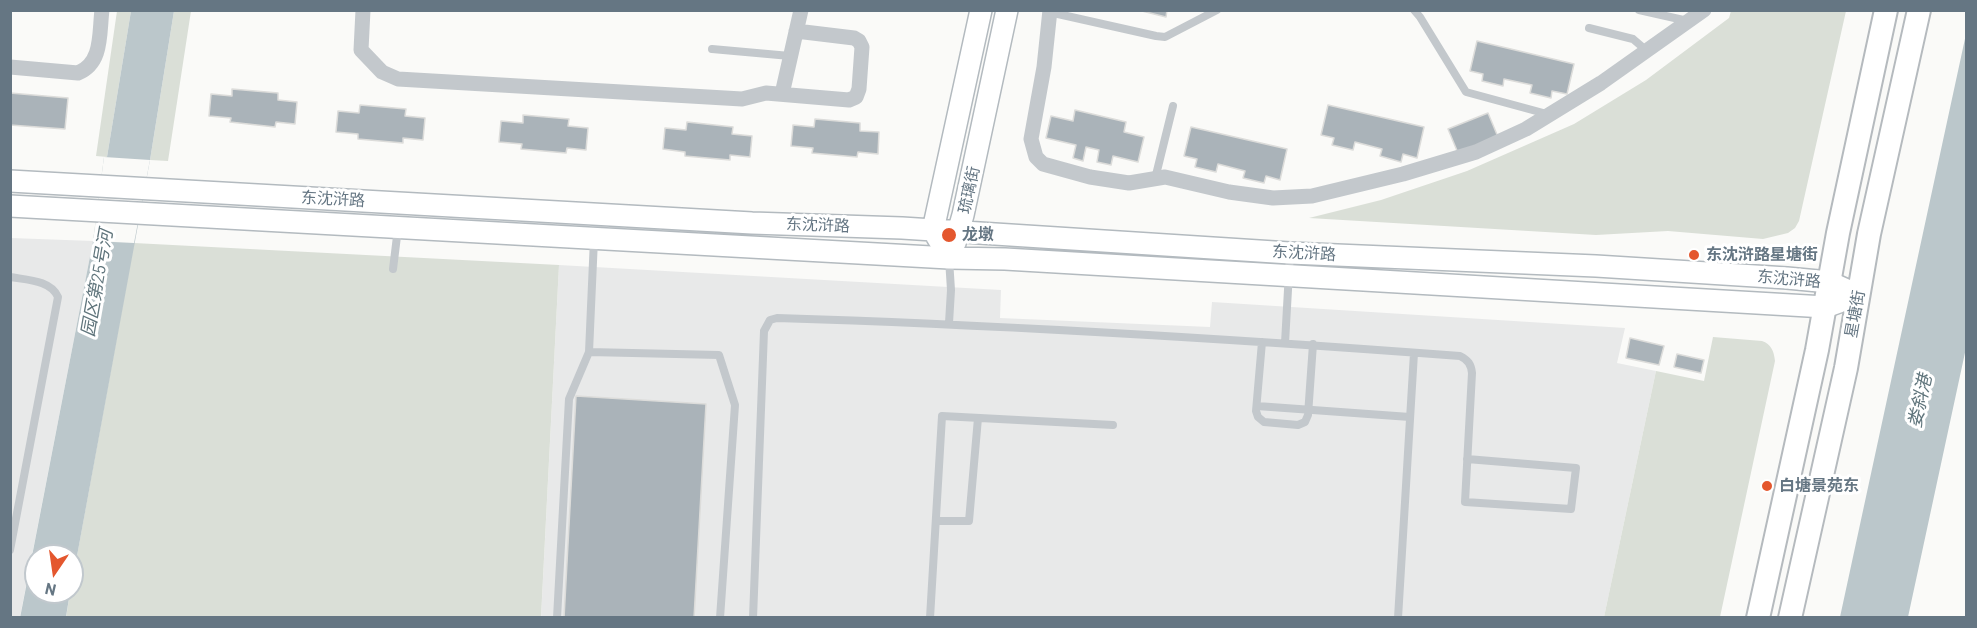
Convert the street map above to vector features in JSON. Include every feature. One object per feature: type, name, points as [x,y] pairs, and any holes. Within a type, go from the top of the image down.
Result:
[{"type":"main road","name":"琉璃街","points":[[933,230],[981,10]]},
{"type":"main road","name":"琉璃街","points":[[949,258],[959,231],[1007,10]]},
{"type":"main road","name":"星塘街","points":[[1758,618],[1825,307],[1839,224],[1886,10]]},
{"type":"main road","name":"星塘街","points":[[1790,618],[1846,368],[1869,234],[1919,10]]},
{"type":"main road","name":"东沈浒路","points":[[10,181],[740,223],[959,231],[1290,253],[1596,266],[1829,282],[1858,295]]},
{"type":"main road","name":"东沈浒路","points":[[10,206],[949,258],[1005,259],[1825,307],[1858,295]]},
{"type":"main road","points":[[933,230],[949,258]]},
{"type":"street","points":[[10,67],[78,73],[86,70],[94,62],[97,53],[102,10]]},
{"type":"street","points":[[363,10],[361,50],[382,72],[398,79],[742,99],[766,93],[849,100],[856,97],[859,89],[862,47],[860,41],[854,38],[796,31]]},
{"type":"street","points":[[782,94],[801,10]]},
{"type":"street","points":[[1049,11],[1044,67],[1031,139],[1035,157],[1043,164],[1090,177],[1129,183],[1155,178],[1177,178],[1229,192],[1273,198],[1312,195],[1449,161],[1476,152],[1526,129],[1600,84],[1704,10]]},
{"type":"lane","points":[[1049,11],[1165,37],[1217,10]]},
{"type":"lane","points":[[1414,10],[1466,92],[1550,114]]},
{"type":"lane","points":[[1639,10],[1689,21]]},
{"type":"lane","points":[[1589,28],[1634,39],[1647,51]]},
{"type":"lane","points":[[712,49],[790,56]]},
{"type":"lane","points":[[1155,178],[1173,106]]},
{"type":"lane","points":[[393,269],[398,227]]},
{"type":"lane","points":[[557,618],[569,399],[589,352],[594,238]]},
{"type":"lane","points":[[1285,343],[1290,253]]},
{"type":"lane","points":[[949,258],[951,290],[949,323]]},
{"type":"lane","points":[[10,277],[50,286],[56,291],[58,297],[10,550]]},
{"type":"lane","points":[[753,618],[764,331],[770,320],[777,318],[949,323],[1313,344],[1461,356],[1471,365],[1465,502],[1571,509],[1576,468],[1467,459]]},
{"type":"lane","points":[[1262,342],[1258,417],[1264,422],[1298,425],[1305,422],[1308,410],[1313,344]]},
{"type":"lane","points":[[589,352],[719,355],[735,405],[720,618]]},
{"type":"lane","points":[[1398,618],[1414,353]]},
{"type":"lane","points":[[1257,406],[1410,417]]},
{"type":"lane","points":[[930,618],[942,416],[1113,425]]},
{"type":"lane","points":[[936,520],[969,521],[978,418]]},
{"type":"shaded area","points":[[117,11],[131,11],[107,157],[96,156]]},
{"type":"shaded area","points":[[174,11],[191,11],[168,161],[150,160]]},
{"type":"shaded area","points":[[1731,11],[1846,11],[1799,221],[1788,233],[1763,239],[1668,231],[1596,235],[1309,218],[1381,200],[1467,171],[1574,124],[1646,80],[1729,18]]},
{"type":"shaded area","points":[[11,238],[93,241],[34,544],[24,544],[24,596],[20,617],[11,618]]},
{"type":"shaded area","points":[[134,243],[559,265],[541,617],[66,618],[68,604],[84,604],[84,544],[79,544]]},
{"type":"shaded area","points":[[559,265],[1001,290],[1000,318],[1210,327],[1212,302],[1625,328],[1617,363],[1656,371],[1604,617],[541,618]]},
{"type":"shaded area","points":[[1713,337],[1762,341],[1772,348],[1775,361],[1720,617],[1604,617],[1656,371],[1704,381]]},
{"type":"water","name":"园区第25号河","points":[[131,11],[174,11],[150,160],[79,544],[34,544],[93,241],[104,157],[107,157]]},
{"type":"water","name":"娄斜港","points":[[1966,34],[1966,348],[1908,617],[1840,617]]},
{"type":"water","points":[[24,597],[24,604],[68,604],[66,617],[20,618]]},
{"type":"pier","points":[[104,157],[150,160],[134,243],[93,241]]},
{"type":"building","points":[[1138,10],[1167,10],[1166,17]]},
{"type":"building","points":[[1477,41],[1574,64],[1567,94],[1552,91],[1551,98],[1530,93],[1532,85],[1504,79],[1503,86],[1482,81],[1483,74],[1470,71]]},
{"type":"building","points":[[232,89],[278,93],[278,100],[297,102],[295,124],[276,122],[275,127],[230,122],[231,118],[209,116],[211,94],[232,96]]},
{"type":"building","points":[[10,93],[68,98],[65,129],[10,125]]},
{"type":"building","points":[[360,105],[406,109],[405,116],[425,118],[423,140],[403,138],[403,143],[358,139],[358,134],[336,132],[338,111],[359,113]]},
{"type":"building","points":[[1328,105],[1424,127],[1417,158],[1403,154],[1401,162],[1380,156],[1382,149],[1355,142],[1353,150],[1332,145],[1334,138],[1321,135]]},
{"type":"building","points":[[1075,110],[1126,122],[1124,132],[1144,137],[1138,162],[1113,156],[1111,165],[1097,162],[1099,150],[1086,147],[1083,161],[1073,158],[1076,145],[1046,138],[1051,116],[1073,121]]},
{"type":"building","points":[[1488,113],[1498,137],[1458,153],[1448,129]]},
{"type":"building","points":[[523,115],[569,119],[568,126],[588,128],[586,150],[567,148],[566,153],[521,149],[522,144],[499,142],[501,121],[523,123]]},
{"type":"building","points":[[815,119],[860,123],[860,131],[879,132],[878,154],[858,152],[857,157],[812,153],[813,148],[791,146],[793,125],[814,127]]},
{"type":"building","points":[[687,122],[733,127],[732,134],[752,136],[750,157],[730,155],[730,160],[685,156],[685,152],[663,149],[665,128],[686,130]]},
{"type":"building","points":[[1191,127],[1287,149],[1280,180],[1266,176],[1264,183],[1243,178],[1245,171],[1218,164],[1216,172],[1195,167],[1197,159],[1184,156]]},
{"type":"building","points":[[1630,338],[1664,346],[1659,365],[1626,358]]},
{"type":"building","points":[[1677,354],[1704,360],[1701,373],[1674,367]]},
{"type":"building","points":[[576,396],[706,404],[694,618],[564,618]]},
{"type":"place","name":"龙墩","points":[[949,235]]},
{"type":"place","name":"东沈浒路星塘街","points":[[1694,255]]},
{"type":"place","name":"白塘景苑东","points":[[1767,486]]}]
